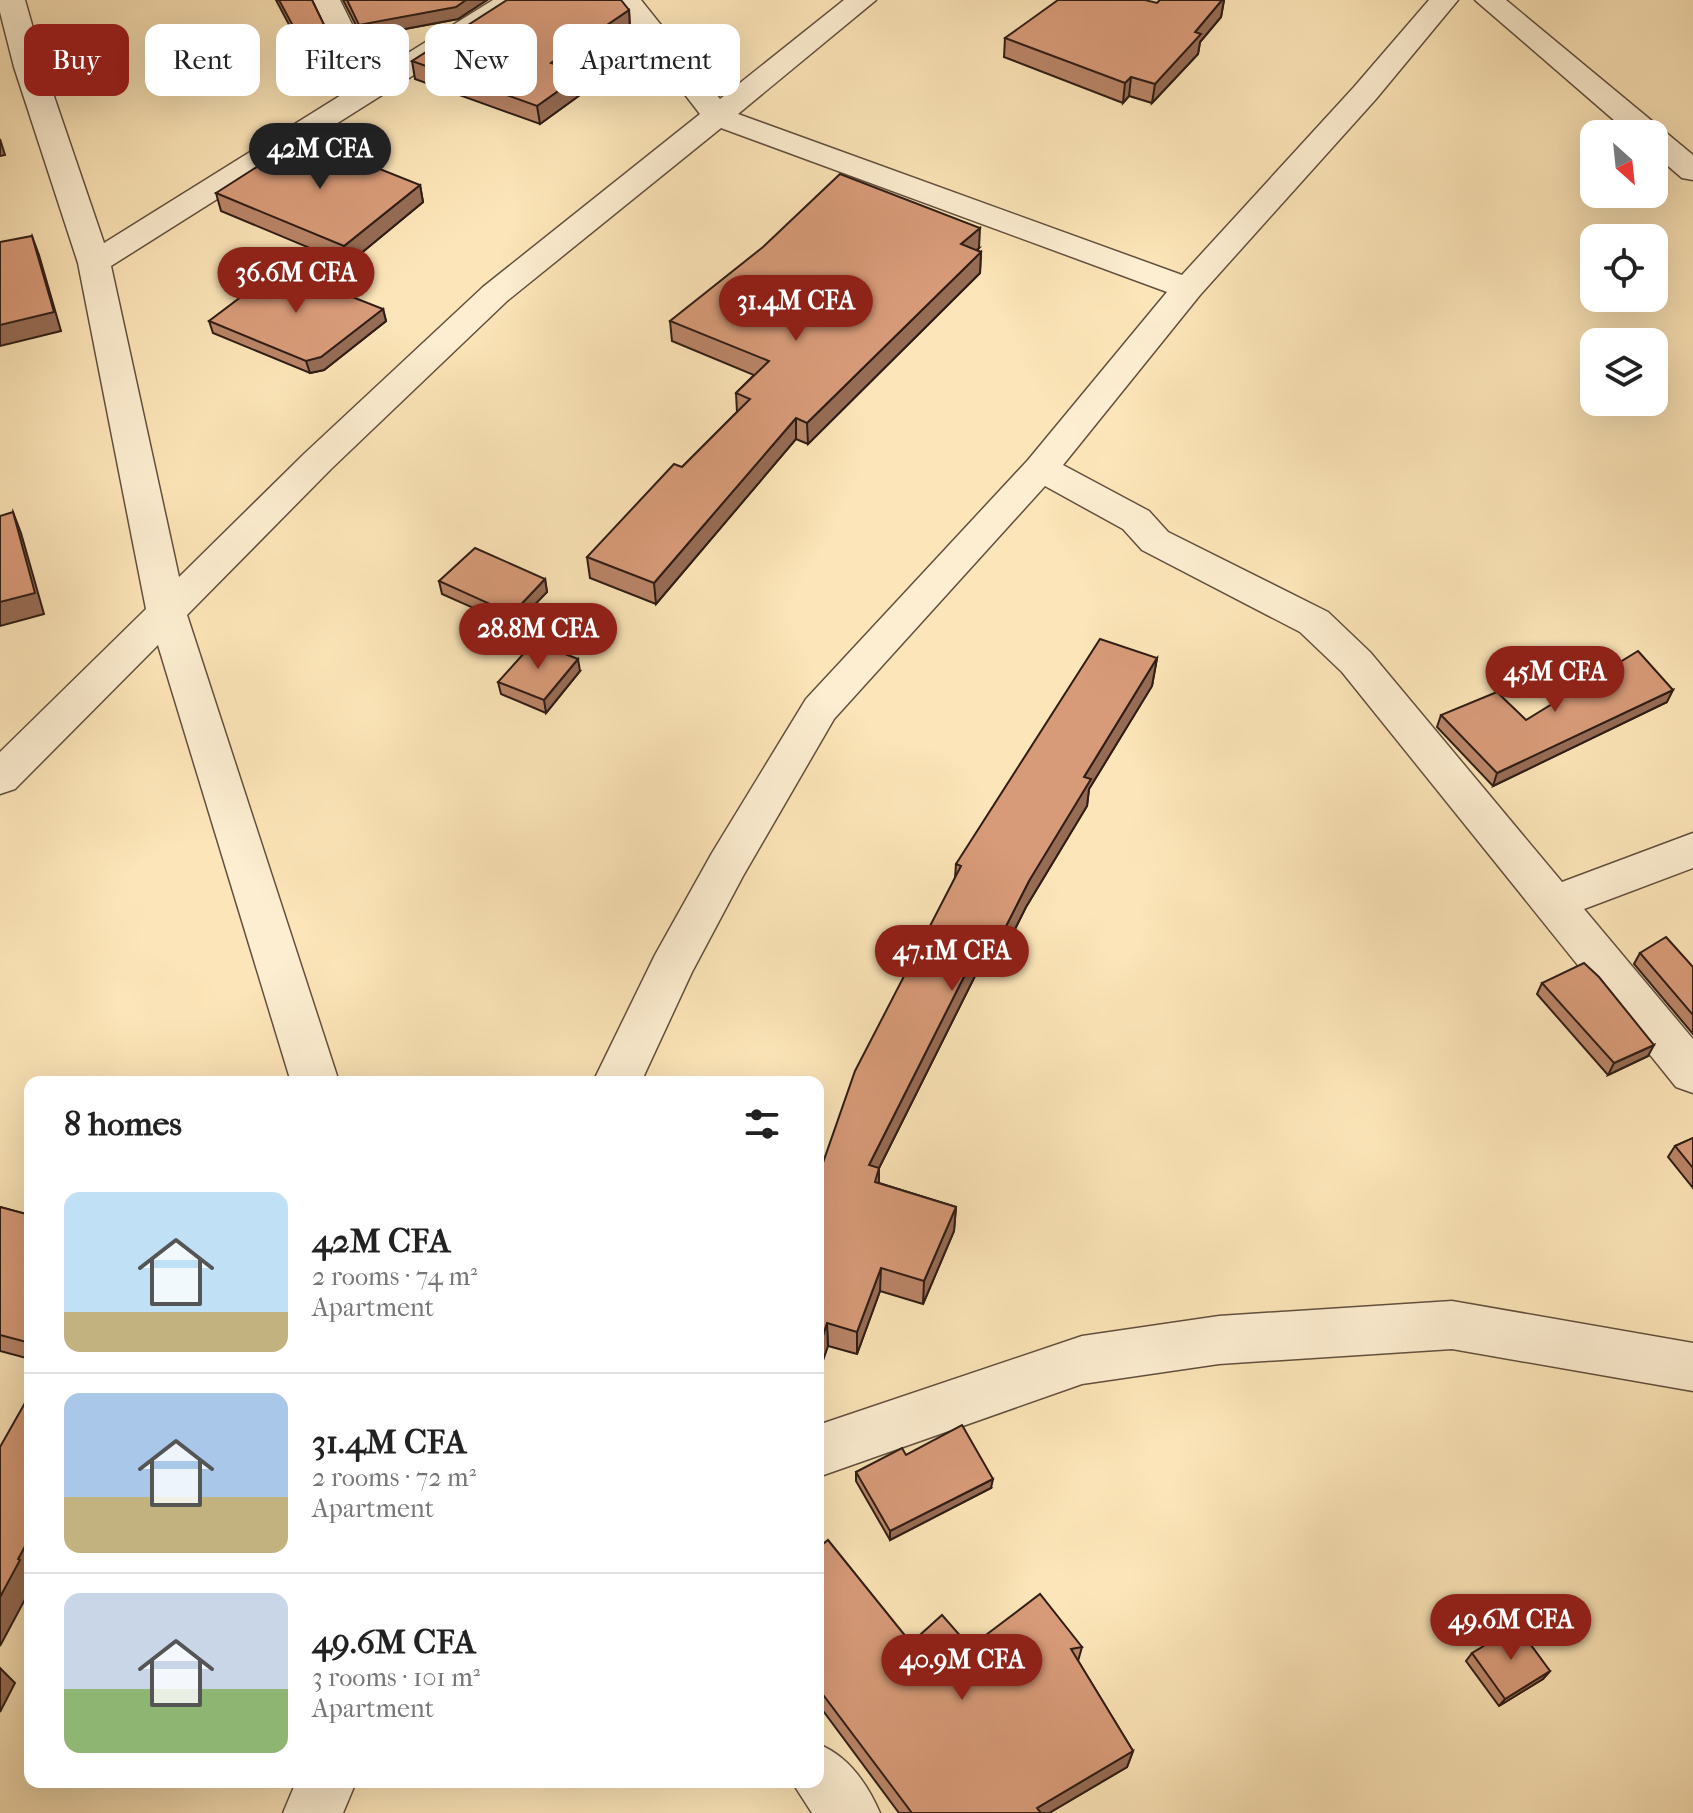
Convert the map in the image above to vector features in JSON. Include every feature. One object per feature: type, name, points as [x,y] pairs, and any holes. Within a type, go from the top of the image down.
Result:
[{"type":"street","points":[[11,0],[15,70],[94,263],[166,609],[313,1076]]},
{"type":"street","points":[[326,0],[338,24]]},
{"type":"street","points":[[409,65],[513,0]]},
{"type":"street","points":[[626,0],[718,117],[1188,288]]},
{"type":"street","points":[[0,778],[166,609],[495,294],[862,0]]},
{"type":"street","points":[[620,1076],[692,929],[820,709],[1041,468],[1188,288],[1365,93],[1444,0]]},
{"type":"street","points":[[1489,0],[1632,120]]},
{"type":"street","points":[[94,263],[360,96]]},
{"type":"street","points":[[1668,150],[1693,171]]},
{"type":"street","points":[[1041,468],[1136,520],[1155,541],[1321,627],[1356,662],[1693,1073]]},
{"type":"street","points":[[1553,903],[1693,850]]},
{"type":"street","points":[[824,1449],[1082,1360],[1219,1340],[1452,1325],[1693,1367]]},
{"type":"street","points":[[824,1780],[850,1813]]},
{"type":"street","points":[[313,1813],[323,1788]]},
{"type":"building","points":[[279,0],[312,0],[324,24],[292,24]]},
{"type":"building","points":[[347,0],[466,0],[456,7],[359,24]]},
{"type":"building","points":[[507,0],[621,0],[629,10],[608,24],[553,24],[553,95],[537,106],[509,96],[537,96],[537,24],[470,24]]},
{"type":"building","points":[[1058,0],[1145,0],[1157,3],[1160,0],[1222,0],[1195,32],[1201,34],[1155,84],[1131,77],[1125,83],[1005,38]]},
{"type":"building","points":[[425,53],[425,66],[412,61]]},
{"type":"building","points":[[302,138],[420,185],[344,246],[216,193]]},
{"type":"building","points":[[840,174],[980,228],[961,244],[981,252],[807,423],[796,418],[654,583],[587,557],[674,464],[682,467],[750,399],[736,393],[769,361],[670,321],[763,247]]},
{"type":"building","points":[[32,236],[54,312],[0,325],[0,242]]},
{"type":"building","points":[[279,268],[383,309],[321,357],[306,361],[209,321]]},
{"type":"building","points":[[13,512],[35,593],[0,602],[0,516]]},
{"type":"building","points":[[475,548],[545,579],[512,614],[439,581]]},
{"type":"building","points":[[1100,639],[1157,658],[1084,777],[1091,779],[1029,881],[1001,936],[987,931],[869,1165],[879,1168],[875,1182],[956,1207],[924,1281],[881,1268],[857,1332],[827,1323],[824,1332],[824,1160],[855,1071],[961,866],[956,864]]},
{"type":"building","points":[[534,642],[578,659],[544,700],[498,682]]},
{"type":"building","points":[[1638,651],[1673,690],[1497,773],[1441,715],[1497,692],[1526,720]]},
{"type":"building","points":[[1666,937],[1693,967],[1693,1015],[1640,953]]},
{"type":"building","points":[[1584,963],[1654,1045],[1614,1063],[1542,983]]},
{"type":"building","points":[[1693,1138],[1693,1168],[1675,1146]]},
{"type":"building","points":[[0,1207],[24,1213],[24,1341],[0,1335]]},
{"type":"building","points":[[24,1405],[24,1548],[0,1597],[0,1447]]},
{"type":"building","points":[[962,1425],[993,1479],[890,1531],[856,1472],[902,1448],[906,1455]]},
{"type":"building","points":[[828,1540],[911,1643],[942,1615],[970,1647],[1040,1594],[1082,1647],[1071,1649],[1133,1751],[1037,1808],[1041,1813],[912,1813],[824,1696],[824,1543]]},
{"type":"building","points":[[1517,1626],[1550,1671],[1505,1699],[1472,1653]]}]
